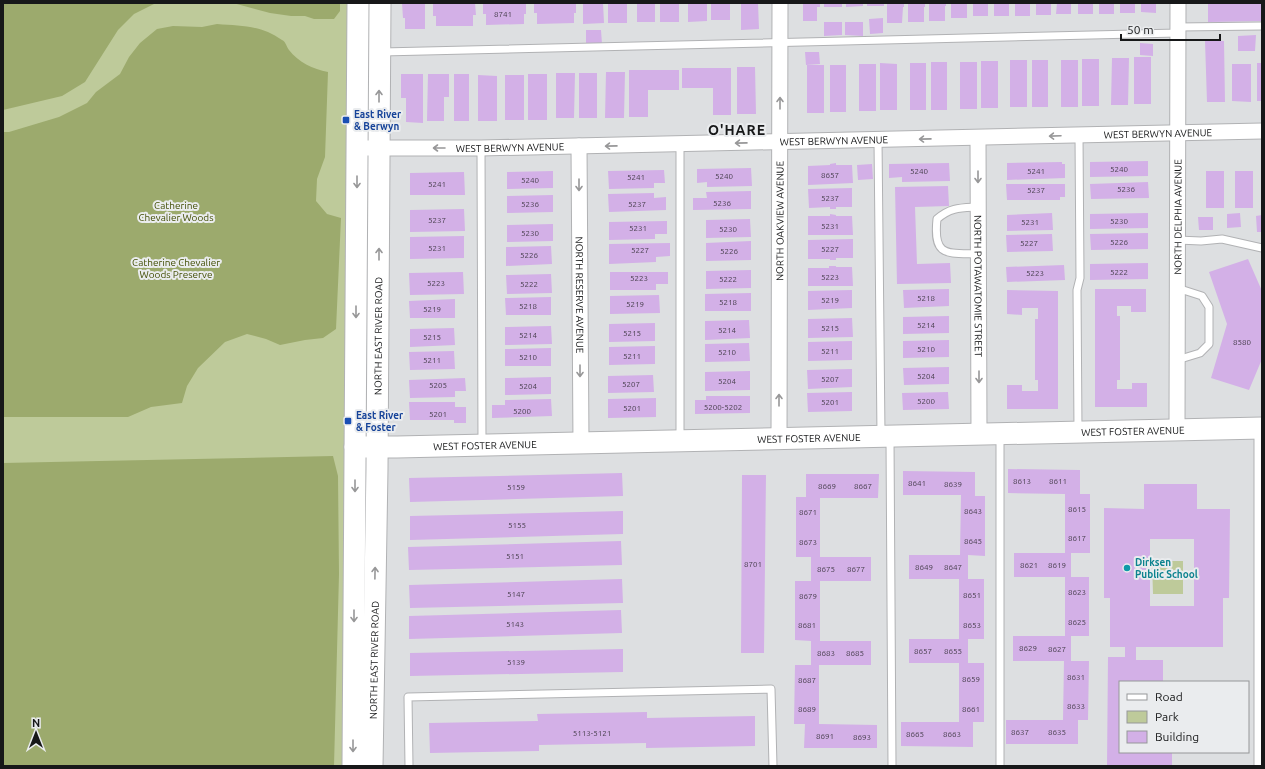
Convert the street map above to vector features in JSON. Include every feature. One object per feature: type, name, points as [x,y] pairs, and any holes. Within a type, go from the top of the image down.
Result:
[{"type":"main road","name":"NORTH EAST RIVER ROAD","points":[[358,3],[368,52],[379,148],[377,447],[372,766]]},
{"type":"main road","name":"NORTH EAST RIVER ROAD","points":[[353,766],[357,148],[368,52],[380,3]]},
{"type":"main road","name":"WEST FOSTER AVENUE","points":[[355,447],[1262,428]]},
{"type":"street","name":"NORTH OAKVIEW AVENUE","points":[[779,439],[780,3]]},
{"type":"street","name":"NORTH DELPHIA AVENUE","points":[[1177,430],[1178,3]]},
{"type":"street","name":"WEST BERWYN AVENUE","points":[[357,148],[481,148],[1262,132]]},
{"type":"street","name":"NORTH POTAWATOMIE STREET","points":[[978,138],[979,435]]},
{"type":"street","name":"NORTH RESERVE AVENUE","points":[[579,146],[581,443]]},
{"type":"street","points":[[1262,428],[1262,766]]},
{"type":"lane","points":[[368,52],[780,42],[1178,30],[1262,26]]},
{"type":"lane","points":[[1078,432],[1077,290],[1080,278],[1079,135]]},
{"type":"lane","points":[[878,140],[886,436],[892,766]]},
{"type":"lane","points":[[680,144],[680,441]]},
{"type":"lane","points":[[481,148],[482,445]]},
{"type":"lane","points":[[978,207],[960,208],[946,211],[937,219],[936,231],[938,246],[944,252],[978,254]]},
{"type":"lane","points":[[1177,240],[1200,241],[1222,239],[1262,248]]},
{"type":"lane","points":[[1177,288],[1202,296],[1209,307],[1209,344],[1200,353],[1177,360]]},
{"type":"lane","points":[[1000,434],[1000,766]]},
{"type":"lane","points":[[409,766],[408,697],[772,689],[773,766]]},
{"type":"green space","name":"Catherine Chevalier Woods Preserve","points":[[3,3],[350,3],[345,766],[3,766]]},
{"type":"green space","points":[[3,3],[156,3],[134,14],[118,30],[85,82],[62,96],[3,110]]},
{"type":"green space","points":[[233,3],[340,3],[340,11],[334,19],[314,19],[305,16],[270,13]]},
{"type":"green space","name":"Catherine Chevalier Woods","points":[[217,24],[251,27],[266,31],[283,41],[289,50],[301,61],[311,67],[328,72],[325,157],[317,179],[316,201],[327,214],[341,218],[336,329],[323,338],[280,345],[266,339],[247,334],[225,342],[198,368],[187,386],[182,403],[151,407],[128,417],[3,417],[3,132],[9,132],[59,117],[87,103],[96,92],[120,74],[129,57],[140,43],[157,29],[173,26],[202,27]]},
{"type":"green space","points":[[333,456],[338,476],[339,574],[334,766],[3,766],[3,463]]},
{"type":"green space","points":[[1152,561],[1183,561],[1183,594],[1153,594]]},
{"type":"building","points":[[402,3],[425,3],[425,29],[405,29],[405,18],[403,18]]},
{"type":"building","points":[[433,3],[475,3],[476,15],[473,15],[473,26],[436,26],[436,16],[433,16]]},
{"type":"building","points":[[483,3],[526,3],[524,24],[486,25],[486,14],[483,14]]},
{"type":"building","points":[[534,3],[576,3],[574,23],[537,24],[537,13],[534,13]]},
{"type":"building","points":[[583,3],[603,3],[604,23],[583,24]]},
{"type":"building","points":[[608,3],[627,3],[627,23],[608,23]]},
{"type":"building","points":[[637,3],[655,3],[655,22],[637,22]]},
{"type":"building","points":[[660,3],[679,3],[679,22],[660,22]]},
{"type":"building","points":[[688,3],[707,3],[707,21],[688,22]]},
{"type":"building","points":[[711,3],[730,3],[730,20],[711,20]]},
{"type":"building","points":[[741,3],[758,3],[759,29],[741,30]]},
{"type":"building","points":[[803,3],[820,3],[820,7],[817,7],[817,21],[803,21]]},
{"type":"building","points":[[824,3],[842,3],[842,7],[824,7]]},
{"type":"building","points":[[846,3],[863,3],[863,6],[846,7]]},
{"type":"building","points":[[867,3],[884,3],[884,6],[867,6]]},
{"type":"building","points":[[887,3],[904,3],[902,23],[887,23]]},
{"type":"building","points":[[908,3],[925,3],[924,22],[908,22]]},
{"type":"building","points":[[929,3],[946,3],[945,21],[929,21]]},
{"type":"building","points":[[951,3],[969,3],[967,4],[967,18],[951,18]]},
{"type":"building","points":[[973,3],[988,3],[988,16],[973,16]]},
{"type":"building","points":[[994,3],[1009,3],[1009,16],[994,16]]},
{"type":"building","points":[[1015,3],[1030,3],[1030,16],[1015,16]]},
{"type":"building","points":[[1036,3],[1051,3],[1051,15],[1036,15]]},
{"type":"building","points":[[1057,3],[1071,3],[1071,14],[1056,14]]},
{"type":"building","points":[[1078,3],[1093,3],[1093,14],[1078,14]]},
{"type":"building","points":[[1099,3],[1114,3],[1114,14],[1099,14]]},
{"type":"building","points":[[1120,3],[1135,3],[1135,13],[1120,13]]},
{"type":"building","points":[[1141,3],[1156,3],[1156,13],[1141,12]]},
{"type":"building","points":[[1208,3],[1262,3],[1262,21],[1208,22]]},
{"type":"building","points":[[883,18],[883,33],[870,34],[869,19]]},
{"type":"building","points":[[824,22],[842,22],[842,35],[824,36]]},
{"type":"building","points":[[845,22],[863,22],[863,36],[845,35]]},
{"type":"building","points":[[586,30],[601,30],[602,44],[586,45]]},
{"type":"building","points":[[1256,35],[1255,51],[1238,51],[1238,36]]},
{"type":"building","points":[[1205,41],[1224,41],[1225,102],[1207,102]]},
{"type":"building","points":[[1140,43],[1153,44],[1153,56],[1140,55]]},
{"type":"building","points":[[805,52],[819,52],[820,64],[806,65]]},
{"type":"building","points":[[1134,57],[1151,57],[1151,104],[1134,104]]},
{"type":"building","points":[[1112,58],[1129,58],[1128,105],[1111,105]]},
{"type":"building","points":[[1082,59],[1099,59],[1099,106],[1082,106]]},
{"type":"building","points":[[1010,60],[1027,60],[1027,107],[1010,107]]},
{"type":"building","points":[[1032,60],[1048,60],[1048,107],[1032,107]]},
{"type":"building","points":[[1061,60],[1078,60],[1078,107],[1061,107]]},
{"type":"building","points":[[981,61],[998,61],[998,108],[981,108]]},
{"type":"building","points":[[931,62],[947,62],[947,110],[931,110]]},
{"type":"building","points":[[960,62],[977,62],[977,109],[960,109]]},
{"type":"building","points":[[880,63],[897,64],[897,110],[880,110]]},
{"type":"building","points":[[910,63],[926,63],[926,110],[910,110]]},
{"type":"building","points":[[1257,63],[1262,63],[1262,101],[1257,101]]},
{"type":"building","points":[[859,64],[876,64],[876,111],[859,111]]},
{"type":"building","points":[[1232,64],[1251,64],[1251,102],[1232,101]]},
{"type":"building","points":[[807,65],[824,65],[824,113],[807,113]]},
{"type":"building","points":[[830,65],[846,65],[846,112],[830,112]]},
{"type":"building","points":[[737,67],[755,67],[756,114],[737,114]]},
{"type":"building","points":[[682,68],[731,68],[731,115],[713,115],[713,88],[682,88]]},
{"type":"building","points":[[629,70],[679,70],[679,90],[648,90],[648,117],[629,117]]},
{"type":"building","points":[[606,72],[625,72],[624,118],[605,118]]},
{"type":"building","points":[[556,73],[575,73],[574,118],[556,118]]},
{"type":"building","points":[[579,73],[597,73],[597,118],[579,118]]},
{"type":"building","points":[[401,74],[423,74],[423,123],[406,122],[406,98],[401,98]]},
{"type":"building","points":[[428,74],[449,74],[449,97],[444,97],[444,121],[427,121]]},
{"type":"building","points":[[454,74],[469,74],[469,121],[454,121]]},
{"type":"building","points":[[528,74],[547,74],[547,120],[528,120]]},
{"type":"building","points":[[478,75],[497,76],[497,121],[478,121]]},
{"type":"building","points":[[505,75],[524,75],[524,120],[505,120]]},
{"type":"building","points":[[1148,161],[1148,176],[1090,177],[1090,162]]},
{"type":"building","points":[[1062,162],[1062,164],[1065,164],[1065,178],[1007,180],[1007,163]]},
{"type":"building","points":[[836,163],[836,165],[852,165],[853,183],[808,185],[808,166],[830,165]]},
{"type":"building","points":[[949,163],[950,181],[902,182],[902,177],[889,178],[889,164]]},
{"type":"building","points":[[872,164],[873,179],[858,180],[857,165]]},
{"type":"building","points":[[751,168],[752,186],[707,187],[707,182],[697,183],[697,169]]},
{"type":"building","points":[[664,170],[665,183],[654,183],[654,188],[609,189],[608,171]]},
{"type":"building","points":[[553,171],[553,188],[507,189],[507,172]]},
{"type":"building","points":[[1206,171],[1224,171],[1224,208],[1206,208]]},
{"type":"building","points":[[1235,171],[1253,171],[1253,208],[1235,208]]},
{"type":"building","points":[[464,172],[465,195],[410,195],[410,173]]},
{"type":"building","points":[[1148,182],[1149,198],[1091,199],[1090,184]]},
{"type":"building","points":[[1006,184],[1065,184],[1065,197],[1060,197],[1060,200],[1007,200]]},
{"type":"building","points":[[948,186],[949,206],[915,207],[917,264],[950,263],[951,283],[897,284],[895,187]]},
{"type":"building","points":[[852,188],[852,207],[836,207],[836,209],[830,209],[830,207],[809,208],[808,189]]},
{"type":"building","points":[[751,191],[751,209],[693,210],[693,198],[707,198],[706,192]]},
{"type":"building","points":[[654,193],[654,198],[666,197],[666,210],[609,212],[608,194]]},
{"type":"building","points":[[553,195],[553,212],[507,213],[507,196]]},
{"type":"building","points":[[464,209],[465,231],[410,232],[410,210]]},
{"type":"building","points":[[1052,213],[1053,230],[1007,231],[1007,215]]},
{"type":"building","points":[[1148,213],[1148,228],[1090,229],[1090,214]]},
{"type":"building","points":[[1240,213],[1241,227],[1227,228],[1227,214]]},
{"type":"building","points":[[830,214],[836,216],[852,216],[853,235],[808,235],[808,216],[830,216]]},
{"type":"building","points":[[1262,215],[1262,232],[1257,232],[1256,216]]},
{"type":"building","points":[[1198,217],[1213,217],[1213,230],[1199,230]]},
{"type":"building","points":[[750,219],[751,237],[706,238],[706,220]]},
{"type":"building","points":[[667,221],[667,234],[655,234],[655,239],[609,240],[609,222]]},
{"type":"building","points":[[553,224],[553,241],[507,242],[507,225]]},
{"type":"building","points":[[1148,233],[1148,249],[1091,250],[1090,234]]},
{"type":"building","points":[[1052,234],[1053,251],[1007,252],[1006,235]]},
{"type":"building","points":[[464,236],[464,258],[410,259],[410,237]]},
{"type":"building","points":[[853,239],[853,258],[836,258],[836,260],[808,259],[808,240]]},
{"type":"building","points":[[751,241],[751,260],[706,261],[706,243]]},
{"type":"building","points":[[670,243],[670,256],[656,257],[656,262],[609,264],[609,244]]},
{"type":"building","points":[[551,246],[552,264],[506,266],[506,247]]},
{"type":"building","points":[[1248,259],[1262,291],[1262,359],[1249,390],[1211,378],[1227,324],[1209,272]]},
{"type":"building","points":[[1148,263],[1148,279],[1090,280],[1090,264]]},
{"type":"building","points":[[1064,265],[1065,280],[1007,282],[1006,267]]},
{"type":"building","points":[[829,266],[852,267],[853,286],[808,286],[808,268],[829,268]]},
{"type":"building","points":[[751,270],[751,288],[706,289],[706,271]]},
{"type":"building","points":[[463,272],[464,294],[410,295],[409,273]]},
{"type":"building","points":[[610,272],[668,272],[668,284],[656,284],[656,290],[610,290]]},
{"type":"building","points":[[551,274],[552,293],[507,294],[506,275]]},
{"type":"building","points":[[949,289],[949,306],[904,308],[903,290]]},
{"type":"building","points":[[1095,289],[1146,289],[1146,312],[1131,312],[1131,306],[1117,306],[1117,316],[1120,316],[1120,380],[1117,380],[1117,389],[1132,389],[1132,383],[1147,383],[1147,407],[1095,407]]},
{"type":"building","points":[[852,290],[852,308],[808,310],[808,291]]},
{"type":"building","points":[[1007,290],[1058,291],[1058,409],[1007,409],[1007,385],[1022,385],[1022,391],[1038,391],[1038,380],[1035,380],[1035,319],[1038,319],[1038,308],[1022,308],[1022,315],[1007,314]]},
{"type":"building","points":[[751,293],[751,311],[705,311],[705,294]]},
{"type":"building","points":[[659,295],[660,313],[610,314],[610,296]]},
{"type":"building","points":[[551,297],[551,315],[506,315],[505,298]]},
{"type":"building","points":[[455,299],[455,318],[410,318],[409,301]]},
{"type":"building","points":[[949,316],[949,333],[903,334],[903,317]]},
{"type":"building","points":[[852,318],[853,337],[808,338],[808,319]]},
{"type":"building","points":[[749,320],[750,338],[705,340],[705,321]]},
{"type":"building","points":[[655,323],[655,341],[609,342],[609,324]]},
{"type":"building","points":[[551,326],[552,344],[505,345],[505,327]]},
{"type":"building","points":[[454,328],[455,345],[410,347],[410,329]]},
{"type":"building","points":[[949,340],[949,357],[903,358],[903,341]]},
{"type":"building","points":[[852,341],[852,360],[808,361],[808,342]]},
{"type":"building","points":[[749,343],[750,361],[705,362],[705,344]]},
{"type":"building","points":[[655,346],[655,364],[609,365],[609,347]]},
{"type":"building","points":[[551,348],[551,366],[505,366],[505,349]]},
{"type":"building","points":[[454,351],[455,369],[410,370],[409,352]]},
{"type":"building","points":[[949,367],[949,384],[904,385],[903,368]]},
{"type":"building","points":[[852,369],[852,387],[808,389],[807,370]]},
{"type":"building","points":[[750,371],[750,390],[705,391],[705,372]]},
{"type":"building","points":[[653,375],[654,392],[608,393],[608,376]]},
{"type":"building","points":[[551,377],[551,394],[505,395],[505,378]]},
{"type":"building","points":[[465,378],[466,391],[455,391],[455,397],[410,398],[409,380]]},
{"type":"building","points":[[852,392],[852,411],[808,412],[807,393]]},
{"type":"building","points":[[948,392],[949,409],[903,410],[902,393]]},
{"type":"building","points":[[706,396],[750,396],[750,413],[695,414],[695,400],[706,400]]},
{"type":"building","points":[[656,398],[656,417],[608,418],[608,399]]},
{"type":"building","points":[[551,399],[552,416],[492,418],[492,405],[505,405],[505,400]]},
{"type":"building","points":[[409,402],[455,402],[455,407],[466,407],[466,423],[454,423],[454,420],[410,420]]},
{"type":"building","points":[[1008,469],[1080,470],[1080,494],[1090,494],[1090,553],[1071,553],[1071,577],[1089,577],[1089,636],[1071,636],[1071,661],[1089,661],[1088,720],[1078,720],[1078,744],[1006,744],[1006,720],[1063,720],[1064,661],[1013,661],[1013,636],[1065,636],[1065,577],[1014,577],[1014,553],[1065,553],[1065,494],[1008,493]]},
{"type":"building","points":[[903,471],[975,472],[975,496],[985,496],[985,556],[968,555],[968,579],[984,579],[984,639],[968,639],[968,663],[984,663],[984,722],[973,722],[973,747],[901,746],[901,722],[959,722],[959,663],[909,663],[909,639],[959,639],[959,579],[909,579],[909,555],[960,555],[961,495],[903,495]]},
{"type":"building","points":[[622,473],[623,496],[410,502],[409,478]]},
{"type":"building","points":[[806,474],[879,474],[878,498],[820,498],[820,557],[871,557],[871,581],[820,581],[820,641],[871,641],[871,665],[819,665],[819,724],[877,725],[877,748],[804,748],[805,724],[794,724],[795,665],[811,665],[811,641],[795,640],[795,581],[811,581],[811,557],[796,557],[796,497],[806,497]]},
{"type":"building","points":[[742,475],[766,475],[764,653],[741,653]]},
{"type":"building","name":"Dirksen Public School","points":[[1144,484],[1197,484],[1197,509],[1230,509],[1229,598],[1223,598],[1223,647],[1136,647],[1136,660],[1163,660],[1163,681],[1119,681],[1119,753],[1172,753],[1172,766],[1107,766],[1108,657],[1125,657],[1125,647],[1110,647],[1110,598],[1104,598],[1104,508],[1144,509]],"holes":[[[1150,539],[1194,539],[1194,606],[1150,606]]]},
{"type":"building","points":[[623,511],[623,534],[410,540],[410,516]]},
{"type":"building","points":[[621,541],[622,565],[409,570],[408,547]]},
{"type":"building","points":[[622,579],[623,603],[410,608],[409,585]]},
{"type":"building","points":[[621,610],[622,633],[409,639],[409,616]]},
{"type":"building","points":[[623,649],[623,672],[410,676],[410,653]]},
{"type":"building","points":[[647,712],[647,718],[755,716],[755,746],[646,748],[646,743],[539,745],[539,751],[430,753],[429,723],[538,721],[537,714]]},
{"type":"place","name":"East River & Berwyn","points":[[346,120]]},
{"type":"place","name":"East River & Foster","points":[[348,421]]},
{"type":"place","name":"Dirksen Public School","points":[[1127,568]]},
{"type":"district","name":"O'HARE","points":[[737,130]]}]
